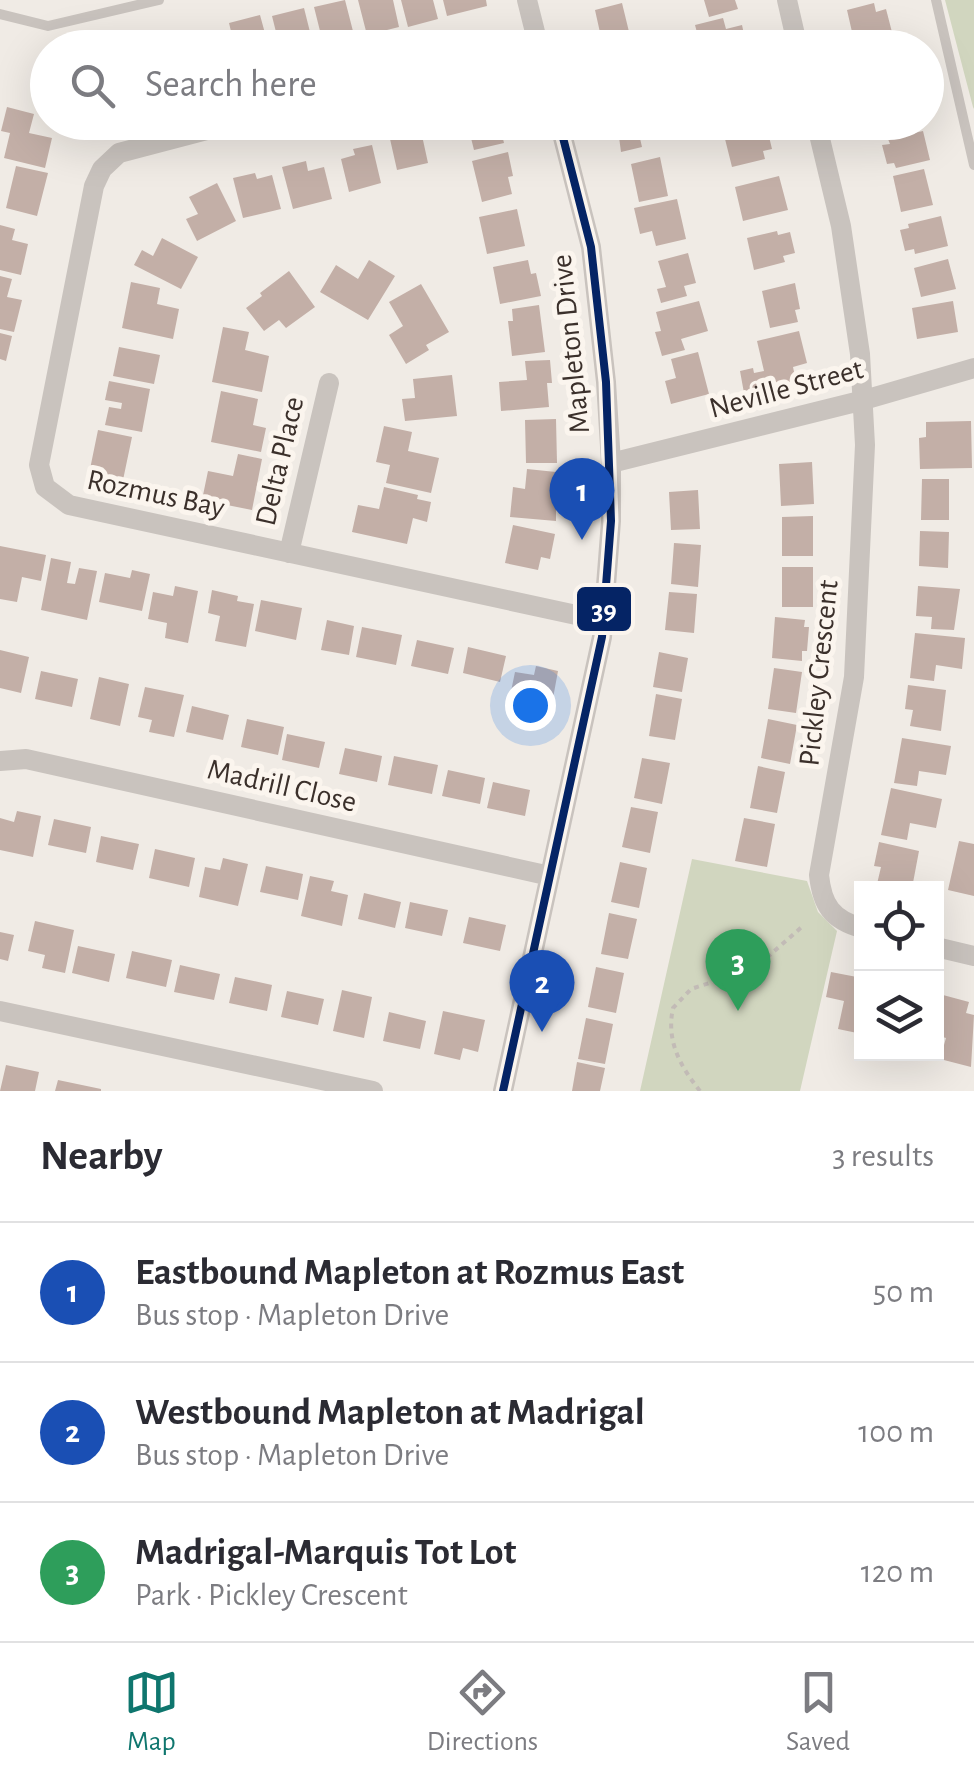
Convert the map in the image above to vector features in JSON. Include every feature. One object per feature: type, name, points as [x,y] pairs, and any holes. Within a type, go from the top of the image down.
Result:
[{"type":"street","points":[[527,0],[534,30]]},
{"type":"street","points":[[787,0],[794,30]]},
{"type":"street","name":"Rozmus Bay","points":[[171,140],[119,154],[102,169],[94,186],[38,465],[45,487],[69,505],[604,621]]},
{"type":"street","name":"Mapleton Drive","points":[[503,1091],[604,621],[612,464],[592,247],[564,140]]},
{"type":"street","name":"Pickley Crescent","points":[[820,140],[841,226],[864,400],[863,523],[854,677],[819,875],[826,906],[834,916],[854,925]]},
{"type":"street","name":"Neville Street","points":[[612,464],[974,368]]},
{"type":"street","name":"Delta Place","points":[[289,553],[328,383]]},
{"type":"street","name":"Madrill Close","points":[[0,762],[26,759],[550,876]]},
{"type":"street","points":[[944,948],[974,956]]},
{"type":"street","points":[[0,1010],[374,1091]]},
{"type":"lane","points":[[0,14],[48,26],[159,0]]},
{"type":"lane","points":[[936,0],[943,30]]},
{"type":"lane","points":[[944,35],[974,165]]},
{"type":"path","points":[[700,1091],[679,1060],[672,1040],[673,1008],[692,989],[755,968],[804,925]]},
{"type":"green space","points":[[945,0],[974,0],[974,109],[973,107]]},
{"type":"green space","points":[[692,859],[807,881],[818,912],[837,931],[800,1091],[640,1091]]},
{"type":"building","points":[[345,0],[353,30],[320,30],[314,7]]},
{"type":"building","points":[[358,0],[393,0],[399,27],[366,30]]},
{"type":"building","points":[[401,0],[433,0],[438,19],[408,27]]},
{"type":"building","points":[[443,0],[486,0],[487,6],[447,16]]},
{"type":"building","points":[[704,0],[735,0],[738,9],[709,17]]},
{"type":"building","points":[[622,3],[629,30],[599,30],[595,10]]},
{"type":"building","points":[[874,3],[876,12],[886,9],[891,30],[852,30],[847,10]]},
{"type":"building","points":[[304,8],[310,30],[276,30],[272,16]]},
{"type":"building","points":[[260,15],[264,30],[231,30],[229,23]]},
{"type":"building","points":[[723,18],[726,29],[742,25],[743,30],[696,30],[695,25]]},
{"type":"building","points":[[7,107],[30,113],[30,140],[52,140],[45,168],[4,158],[10,133],[1,131]]},
{"type":"building","points":[[390,140],[423,140],[428,163],[397,170]]},
{"type":"building","points":[[472,140],[503,140],[504,143],[474,150]]},
{"type":"building","points":[[619,140],[640,140],[642,147],[621,152]]},
{"type":"building","points":[[725,140],[770,140],[772,149],[763,151],[765,159],[732,167]]},
{"type":"building","points":[[888,140],[925,140],[930,160],[896,168],[894,163],[887,164],[882,145],[890,144]]},
{"type":"building","points":[[372,145],[381,183],[349,192],[341,159],[355,155],[353,149]]},
{"type":"building","points":[[508,152],[512,194],[482,202],[472,161]]},
{"type":"building","points":[[660,157],[668,196],[639,202],[631,164]]},
{"type":"building","points":[[306,161],[308,171],[324,167],[332,199],[293,209],[282,167]]},
{"type":"building","points":[[16,166],[48,173],[37,216],[6,208]]},
{"type":"building","points":[[924,169],[933,205],[901,212],[893,176]]},
{"type":"building","points":[[255,173],[257,179],[272,175],[281,209],[243,218],[233,178]]},
{"type":"building","points":[[779,176],[788,210],[743,221],[735,187]]},
{"type":"building","points":[[217,183],[236,221],[197,241],[186,219],[198,214],[189,197]]},
{"type":"building","points":[[677,199],[686,239],[656,246],[652,231],[640,234],[634,208]]},
{"type":"building","points":[[517,209],[525,246],[487,254],[479,217]]},
{"type":"building","points":[[941,216],[948,246],[915,254],[914,249],[905,251],[900,230],[909,228],[908,224]]},
{"type":"building","points":[[0,225],[15,229],[12,240],[28,244],[21,275],[0,270]]},
{"type":"building","points":[[777,231],[778,235],[790,232],[795,253],[783,256],[785,262],[754,270],[747,238]]},
{"type":"building","points":[[162,238],[198,257],[181,289],[134,265],[142,250],[153,256]]},
{"type":"building","points":[[688,253],[696,283],[684,286],[687,296],[661,303],[657,289],[666,287],[658,261]]},
{"type":"building","points":[[948,259],[956,289],[921,297],[914,268]]},
{"type":"building","points":[[369,260],[395,276],[368,320],[320,292],[336,265],[358,279]]},
{"type":"building","points":[[528,260],[531,274],[536,273],[541,296],[500,304],[493,267]]},
{"type":"building","points":[[289,271],[315,307],[286,328],[279,320],[264,331],[246,308]]},
{"type":"building","points":[[0,276],[12,279],[7,297],[22,300],[14,332],[0,329]]},
{"type":"building","points":[[131,282],[160,288],[157,304],[179,309],[173,339],[122,328]]},
{"type":"building","points":[[795,283],[798,322],[770,328],[762,291]]},
{"type":"building","points":[[421,284],[449,332],[426,345],[429,350],[406,364],[389,335],[403,326],[389,302]]},
{"type":"building","points":[[699,301],[708,331],[681,339],[685,350],[662,356],[655,332],[661,331],[656,312]]},
{"type":"building","points":[[953,301],[958,332],[917,339],[912,308]]},
{"type":"building","points":[[539,305],[545,352],[512,356],[508,321],[513,321],[512,309]]},
{"type":"building","points":[[223,327],[249,332],[245,350],[269,356],[262,392],[212,382]]},
{"type":"building","points":[[799,331],[807,363],[793,367],[796,381],[744,393],[740,371],[764,371],[757,341]]},
{"type":"building","points":[[0,333],[12,336],[6,361],[0,359]]},
{"type":"building","points":[[119,347],[160,355],[154,384],[113,376]]},
{"type":"building","points":[[698,352],[709,394],[671,404],[665,381],[676,378],[671,359]]},
{"type":"building","points":[[550,360],[549,407],[501,411],[499,382],[527,380],[525,361]]},
{"type":"building","points":[[452,375],[457,416],[405,421],[402,399],[415,398],[413,379]]},
{"type":"building","points":[[109,381],[150,389],[142,432],[105,425],[109,407],[121,409],[122,403],[105,400]]},
{"type":"building","points":[[221,391],[258,399],[253,425],[266,428],[261,452],[211,442]]},
{"type":"building","points":[[556,419],[557,463],[526,463],[525,420]]},
{"type":"building","points":[[971,421],[972,468],[920,469],[919,438],[926,437],[926,422]]},
{"type":"building","points":[[384,426],[412,432],[408,451],[439,458],[431,493],[386,483],[390,465],[376,462]]},
{"type":"building","points":[[98,430],[132,437],[123,480],[89,474]]},
{"type":"building","points":[[238,454],[262,459],[252,510],[202,500],[208,471],[233,476]]},
{"type":"building","points":[[812,462],[814,504],[781,506],[779,464]]},
{"type":"building","points":[[527,469],[556,472],[556,521],[510,517],[513,487],[525,489]]},
{"type":"building","points":[[922,479],[949,479],[949,520],[921,520]]},
{"type":"building","points":[[384,487],[431,502],[427,522],[413,518],[407,544],[352,532],[358,505],[379,509]]},
{"type":"building","points":[[698,490],[700,529],[671,530],[669,492]]},
{"type":"building","points":[[813,516],[813,556],[782,556],[782,517]]},
{"type":"building","points":[[513,525],[555,534],[550,559],[541,557],[538,570],[505,563]]},
{"type":"building","points":[[920,531],[949,532],[948,568],[919,566]]},
{"type":"building","points":[[674,543],[701,545],[698,587],[671,584]]},
{"type":"building","points":[[0,546],[46,555],[41,581],[22,577],[17,602],[0,599]]},
{"type":"building","points":[[51,558],[71,562],[67,583],[75,584],[79,568],[97,571],[87,620],[41,610]]},
{"type":"building","points":[[782,567],[813,567],[813,607],[782,607]]},
{"type":"building","points":[[132,570],[150,574],[142,611],[99,602],[105,573],[130,578]]},
{"type":"building","points":[[175,586],[198,591],[188,643],[165,638],[167,623],[148,619],[153,592],[173,596]]},
{"type":"building","points":[[918,586],[960,589],[954,630],[931,629],[932,617],[916,616]]},
{"type":"building","points":[[212,590],[254,604],[246,647],[215,641],[220,616],[208,613]]},
{"type":"building","points":[[669,592],[697,594],[694,633],[665,630]]},
{"type":"building","points":[[261,600],[302,608],[296,640],[255,631]]},
{"type":"building","points":[[775,617],[805,620],[804,627],[809,627],[802,661],[772,658]]},
{"type":"building","points":[[327,620],[354,626],[349,655],[321,650]]},
{"type":"building","points":[[362,627],[402,635],[396,665],[356,657]]},
{"type":"building","points":[[915,633],[965,638],[962,669],[936,665],[934,681],[910,678]]},
{"type":"building","points":[[417,640],[454,648],[448,674],[411,666]]},
{"type":"building","points":[[468,647],[506,656],[500,682],[463,673]]},
{"type":"building","points":[[0,650],[29,657],[21,693],[0,688]]},
{"type":"building","points":[[659,652],[688,658],[682,692],[653,687]]},
{"type":"building","points":[[536,666],[558,671],[551,709],[509,701],[515,672],[534,675]]},
{"type":"building","points":[[774,668],[802,672],[796,713],[768,709]]},
{"type":"building","points":[[41,671],[78,679],[72,707],[35,699]]},
{"type":"building","points":[[99,677],[129,684],[120,726],[90,719]]},
{"type":"building","points":[[908,685],[946,690],[941,731],[910,726],[913,710],[905,709]]},
{"type":"building","points":[[145,687],[184,695],[174,737],[149,732],[152,720],[138,717]]},
{"type":"building","points":[[656,694],[682,699],[675,740],[649,736]]},
{"type":"building","points":[[192,706],[229,715],[223,740],[186,732]]},
{"type":"building","points":[[247,719],[284,727],[278,755],[241,747]]},
{"type":"building","points":[[768,719],[797,725],[790,764],[761,758]]},
{"type":"building","points":[[287,734],[325,742],[319,768],[282,760]]},
{"type":"building","points":[[902,738],[951,746],[946,775],[919,771],[917,786],[894,783]]},
{"type":"building","points":[[345,748],[382,756],[377,782],[339,774]]},
{"type":"building","points":[[394,756],[438,765],[432,794],[388,785]]},
{"type":"building","points":[[642,758],[670,763],[662,804],[634,798]]},
{"type":"building","points":[[758,766],[785,772],[777,813],[750,808]]},
{"type":"building","points":[[448,770],[485,778],[480,804],[442,796]]},
{"type":"building","points":[[493,782],[530,790],[525,816],[487,808]]},
{"type":"building","points":[[891,788],[942,799],[936,828],[910,823],[907,840],[881,835]]},
{"type":"building","points":[[631,807],[658,812],[650,853],[622,847]]},
{"type":"building","points":[[17,811],[41,816],[33,857],[0,850],[0,818],[14,822]]},
{"type":"building","points":[[744,818],[775,824],[767,867],[735,861]]},
{"type":"building","points":[[54,819],[91,827],[86,853],[48,845]]},
{"type":"building","points":[[101,836],[139,844],[133,870],[96,862]]},
{"type":"building","points":[[959,841],[974,844],[974,896],[948,890]]},
{"type":"building","points":[[879,842],[919,851],[913,881],[878,881],[881,867],[874,866]]},
{"type":"building","points":[[155,849],[195,858],[189,887],[149,878]]},
{"type":"building","points":[[223,858],[248,864],[238,906],[199,897],[205,867],[220,870]]},
{"type":"building","points":[[620,862],[647,868],[639,908],[611,902]]},
{"type":"building","points":[[266,866],[303,874],[298,900],[260,892]]},
{"type":"building","points":[[310,876],[334,881],[331,891],[348,895],[342,926],[301,916]]},
{"type":"building","points":[[364,893],[401,902],[395,928],[358,919]]},
{"type":"building","points":[[410,902],[448,910],[442,936],[405,928]]},
{"type":"building","points":[[609,913],[637,919],[628,959],[601,954]]},
{"type":"building","points":[[469,917],[506,925],[500,951],[463,943]]},
{"type":"building","points":[[35,921],[74,930],[65,973],[42,968],[45,955],[28,951]]},
{"type":"building","points":[[0,932],[14,935],[8,961],[0,959]]},
{"type":"building","points":[[78,946],[115,954],[109,982],[72,973]]},
{"type":"building","points":[[132,951],[172,960],[166,987],[126,978]]},
{"type":"building","points":[[180,965],[220,974],[214,1000],[174,992]]},
{"type":"building","points":[[596,967],[624,973],[616,1013],[588,1007]]},
{"type":"building","points":[[831,972],[854,976],[854,1032],[838,1029],[844,1001],[826,997]]},
{"type":"building","points":[[235,977],[272,985],[267,1011],[229,1003]]},
{"type":"building","points":[[342,990],[372,997],[364,1038],[333,1031]]},
{"type":"building","points":[[287,991],[324,999],[318,1025],[281,1017]]},
{"type":"building","points":[[944,995],[969,1002],[966,1013],[974,1015],[971,1067],[944,1060]]},
{"type":"building","points":[[443,1011],[485,1020],[478,1052],[463,1048],[460,1060],[434,1054]]},
{"type":"building","points":[[389,1012],[426,1021],[420,1049],[383,1041]]},
{"type":"building","points":[[586,1018],[613,1024],[605,1064],[578,1059]]},
{"type":"building","points":[[577,1062],[605,1068],[600,1091],[572,1091]]},
{"type":"building","points":[[6,1065],[39,1072],[35,1091],[0,1091]]},
{"type":"building","points":[[58,1080],[101,1089],[101,1091],[55,1091]]},
{"type":"transit line","name":"39","points":[[503,1091],[602,637],[611,521],[606,382],[591,247],[564,140]]},
{"type":"place","name":"Eastbound Mapleton at Rozmus East","points":[[582,540]]},
{"type":"place","name":"Madrigal-Marquis Tot Lot","points":[[738,1011]]},
{"type":"place","name":"Westbound Mapleton at Madrigal","points":[[542,1032]]}]
